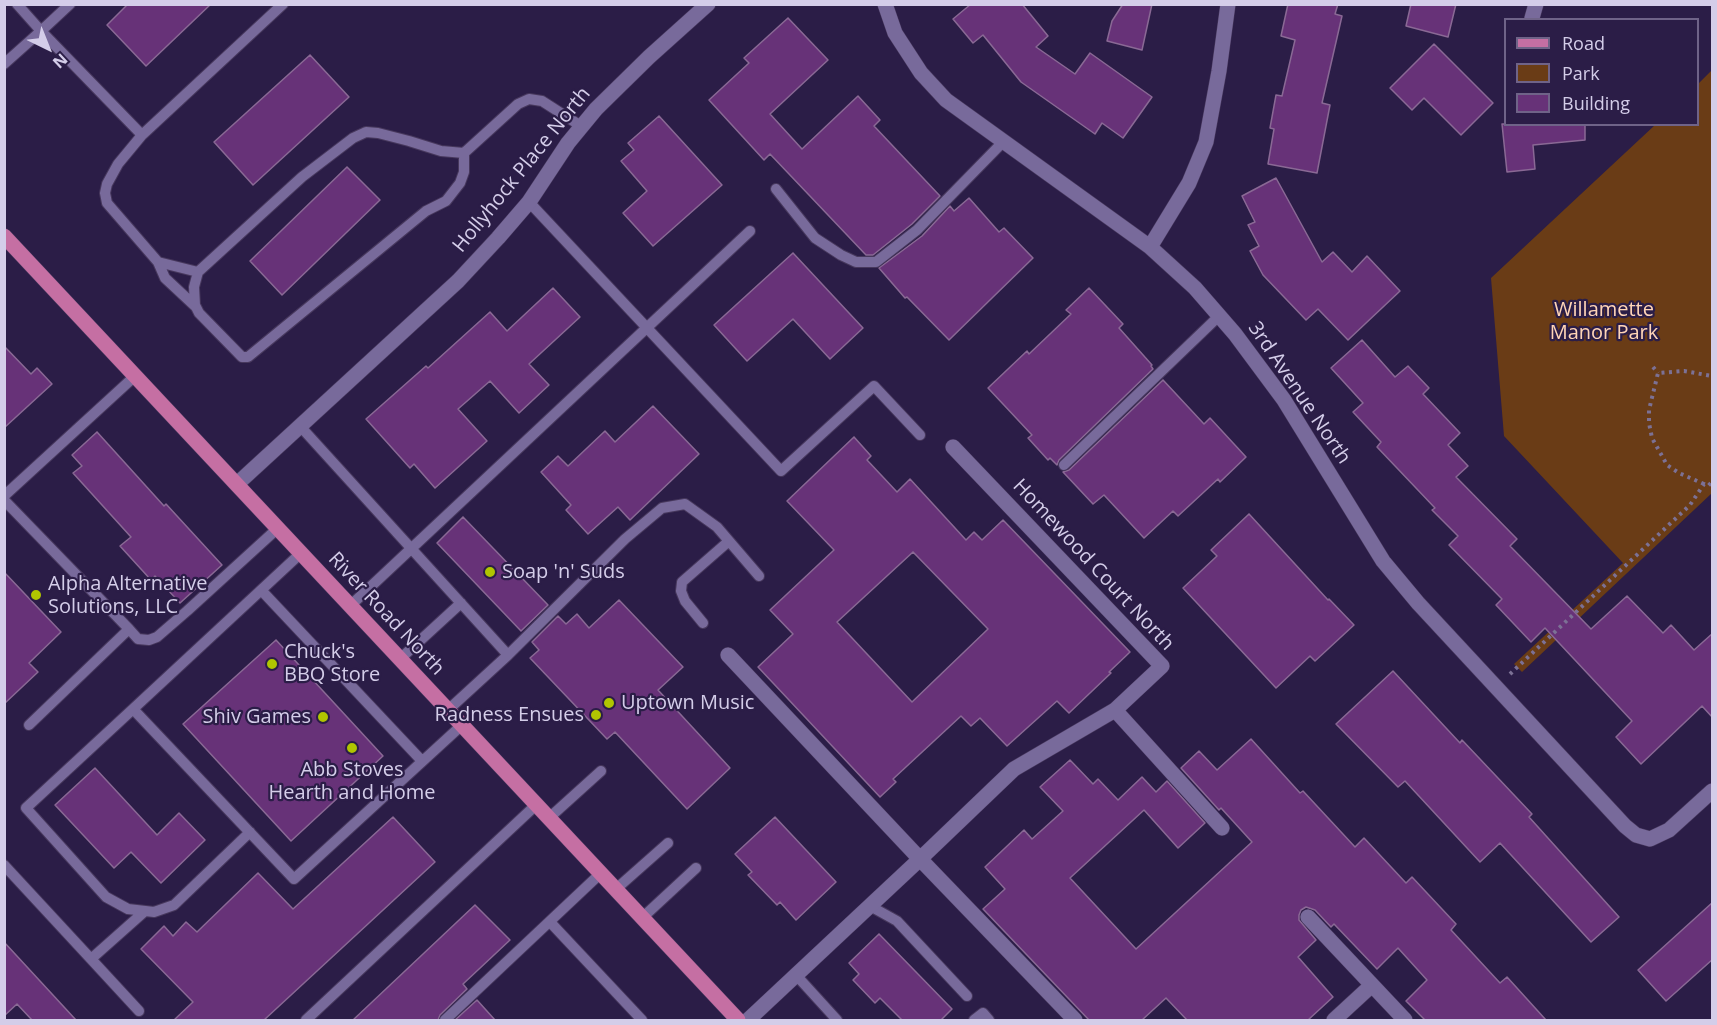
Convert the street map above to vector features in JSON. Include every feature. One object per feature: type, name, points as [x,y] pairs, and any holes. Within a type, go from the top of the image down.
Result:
[{"type":"main road","name":"River Road North","points":[[4,236],[738,1020]]},
{"type":"street","name":"Hollyhock Place North","points":[[237,484],[458,281],[529,202],[568,143],[596,109],[708,4]]},
{"type":"street","name":"3rd Avenue North","points":[[885,4],[895,33],[921,73],[946,100],[1150,247],[1195,288],[1235,334],[1284,400],[1383,561],[1418,603],[1625,826],[1636,835],[1650,839],[1669,830],[1713,791]]},
{"type":"street","points":[[1150,247],[1189,183],[1206,142],[1228,4]]},
{"type":"street","name":"Homewood Court North","points":[[748,1020],[1014,769],[1115,710],[1162,666],[953,447]]},
{"type":"street","points":[[728,655],[1075,1020]]},
{"type":"street","points":[[1115,710],[1222,828]]},
{"type":"street","points":[[1308,917],[1406,1020]]},
{"type":"street","points":[[1334,1020],[1372,985]]},
{"type":"lane","points":[[17,4],[142,135]]},
{"type":"lane","points":[[4,64],[70,4]]},
{"type":"lane","points":[[283,4],[142,135],[118,164],[107,184],[105,194],[107,203],[158,262],[165,278],[195,306],[199,313],[242,357],[248,357],[426,211],[446,201],[460,183],[464,172],[464,153]]},
{"type":"lane","points":[[195,306],[194,287],[198,272],[302,177],[353,138],[366,132],[409,141],[441,151],[464,153],[518,104],[529,99],[542,101],[581,126]]},
{"type":"lane","points":[[776,189],[815,238],[856,262],[876,262],[916,230],[1004,141]]},
{"type":"lane","points":[[529,202],[781,471],[874,386],[920,435]]},
{"type":"lane","points":[[350,606],[750,231]]},
{"type":"lane","points":[[158,262],[198,272]]},
{"type":"lane","points":[[1064,465],[1219,316]]},
{"type":"lane","points":[[135,376],[4,498],[138,639],[149,640],[157,637],[278,528]]},
{"type":"lane","points":[[300,426],[508,655]]},
{"type":"lane","points":[[448,710],[508,655],[625,539],[662,508],[685,504],[717,527],[759,576]]},
{"type":"lane","points":[[703,623],[685,601],[681,591],[682,582],[729,542]]},
{"type":"lane","points":[[250,832],[174,904],[154,912],[128,909],[106,897],[26,808],[301,553]]},
{"type":"lane","points":[[262,591],[422,761]]},
{"type":"lane","points":[[400,659],[461,603]]},
{"type":"lane","points":[[29,725],[129,629]]},
{"type":"lane","points":[[133,709],[294,879],[462,725]]},
{"type":"lane","points":[[549,818],[601,771]]},
{"type":"lane","points":[[306,1020],[536,805]]},
{"type":"lane","points":[[616,890],[668,843]]},
{"type":"lane","points":[[4,865],[139,1011]]},
{"type":"lane","points":[[642,918],[696,868]]},
{"type":"lane","points":[[445,1020],[601,873]]},
{"type":"lane","points":[[870,906],[897,921],[967,996]]},
{"type":"lane","points":[[92,959],[145,911]]},
{"type":"lane","points":[[550,922],[642,1020]]},
{"type":"lane","points":[[796,975],[837,1020]]},
{"type":"lane","points":[[974,1020],[982,1013],[989,1020]]},
{"type":"path","points":[[1653,366],[1658,373],[1649,410],[1652,438],[1669,468],[1708,486],[1713,482]]},
{"type":"path","points":[[1658,373],[1684,371],[1713,376]]},
{"type":"path","points":[[1496,688],[1690,505],[1704,484]]},
{"type":"green space","name":"Willamette Manor Park","points":[[1712,70],[1712,493],[1522,672],[1514,664],[1623,563],[1504,436],[1491,278],[1654,126],[1699,126],[1699,83]]},
{"type":"building","points":[[128,4],[211,4],[146,66],[107,25]]},
{"type":"building","points":[[971,4],[1022,4],[1048,36],[1036,47],[1075,74],[1090,53],[1152,97],[1123,138],[1102,123],[1095,134],[1021,82],[983,35],[973,43],[953,19]]},
{"type":"building","points":[[1123,4],[1152,4],[1142,50],[1107,41],[1112,21]]},
{"type":"building","points":[[1288,4],[1338,4],[1335,14],[1342,16],[1322,103],[1330,105],[1317,173],[1268,164],[1274,129],[1270,128],[1276,95],[1282,96],[1295,40],[1281,36]]},
{"type":"building","points":[[1411,4],[1456,4],[1448,37],[1406,26]]},
{"type":"building","points":[[788,18],[828,60],[770,114],[802,149],[858,96],[880,120],[874,126],[940,196],[912,224],[873,255],[866,255],[770,154],[764,160],[709,100],[749,63],[744,58]]},
{"type":"building","points":[[1434,44],[1493,103],[1461,135],[1424,98],[1412,110],[1390,88]]},
{"type":"building","points":[[310,55],[349,97],[253,185],[214,142]]},
{"type":"building","points":[[659,116],[722,185],[653,246],[623,213],[647,191],[621,161],[634,150],[628,143]]},
{"type":"building","points":[[1502,124],[1504,126],[1585,126],[1585,140],[1533,145],[1535,169],[1507,172]]},
{"type":"building","points":[[347,167],[380,200],[282,295],[250,261]]},
{"type":"building","points":[[1276,178],[1322,262],[1333,252],[1352,272],[1367,256],[1400,291],[1348,340],[1318,309],[1306,320],[1263,275],[1250,251],[1259,246],[1248,225],[1255,222],[1242,196]]},
{"type":"building","points":[[969,198],[999,232],[1004,228],[1033,258],[949,340],[907,297],[905,298],[879,268],[922,236],[950,206],[954,211]]},
{"type":"building","points":[[793,253],[863,328],[830,359],[793,319],[747,361],[714,325]]},
{"type":"building","points":[[553,288],[580,317],[529,364],[549,385],[519,413],[490,381],[458,409],[487,441],[435,488],[414,464],[410,468],[366,419],[426,366],[428,368],[490,312],[507,331]]},
{"type":"building","points":[[1089,288],[1123,324],[1119,328],[1153,369],[1059,460],[1057,465],[1050,458],[1048,460],[1028,438],[1032,435],[988,388],[1027,351],[1029,354],[1071,314],[1066,310]]},
{"type":"building","points":[[1362,340],[1395,377],[1408,366],[1429,388],[1423,394],[1460,433],[1448,445],[1468,466],[1456,477],[1517,539],[1510,546],[1591,629],[1627,596],[1663,633],[1671,625],[1694,650],[1713,633],[1713,718],[1702,706],[1641,764],[1616,737],[1632,721],[1545,628],[1531,642],[1496,605],[1502,599],[1449,545],[1458,536],[1432,510],[1435,508],[1377,447],[1381,442],[1353,412],[1363,403],[1331,368]]},
{"type":"building","points":[[4,346],[31,374],[37,368],[52,384],[4,428]]},
{"type":"building","points":[[1163,380],[1204,424],[1210,418],[1246,457],[1220,482],[1218,479],[1178,516],[1173,511],[1144,538],[1104,495],[1093,504],[1063,472],[1069,470]]},
{"type":"building","points":[[653,406],[699,454],[630,520],[618,507],[588,534],[566,510],[571,505],[541,472],[558,456],[568,466],[605,431],[615,442]]},
{"type":"building","points":[[97,432],[164,506],[166,504],[222,565],[180,603],[155,576],[151,580],[120,546],[131,537],[73,473],[82,466],[72,455]]},
{"type":"building","points":[[854,437],[871,456],[867,460],[897,492],[910,479],[966,540],[974,532],[982,540],[1003,520],[1130,652],[1069,713],[1057,701],[1007,746],[980,718],[971,726],[961,716],[893,779],[896,782],[880,797],[758,667],[793,634],[770,610],[834,550],[787,501]],"holes":[[[913,552],[988,629],[912,702],[837,622]]]},
{"type":"building","points":[[1249,514],[1354,625],[1315,661],[1310,656],[1276,688],[1183,588],[1217,556],[1211,550]]},
{"type":"building","name":"Soap 'n' Suds","points":[[463,517],[548,605],[521,631],[437,543]]},
{"type":"building","points":[[4,572],[61,632],[29,663],[38,672],[4,704]]},
{"type":"building","name":"Uptown Music","points":[[619,600],[683,667],[658,690],[730,768],[687,809],[615,732],[607,739],[530,658],[539,650],[532,642],[558,616],[566,624],[577,614],[589,628]]},
{"type":"building","points":[[276,640],[383,756],[291,841],[183,724]]},
{"type":"building","points":[[1393,671],[1460,743],[1462,740],[1532,814],[1529,817],[1619,917],[1591,942],[1500,843],[1480,862],[1405,781],[1398,787],[1336,724]]},
{"type":"building","points":[[1251,739],[1300,793],[1303,791],[1355,847],[1364,838],[1406,883],[1412,877],[1456,924],[1451,930],[1500,983],[1507,977],[1546,1020],[1425,1020],[1406,1001],[1427,980],[1398,948],[1377,969],[1334,924],[1331,927],[1315,910],[1306,907],[1301,910],[1299,920],[1316,940],[1298,957],[1333,997],[1308,1020],[1187,1020],[1166,998],[1142,1020],[1089,1020],[983,909],[1005,889],[985,867],[1024,830],[1032,839],[1063,811],[1040,787],[1070,760],[1093,784],[1098,779],[1118,800],[1142,777],[1156,792],[1167,781],[1205,823],[1178,848],[1144,810],[1070,878],[1136,949],[1252,842],[1181,768],[1199,751],[1217,770]]},
{"type":"building","points":[[95,768],[157,835],[179,813],[205,840],[161,883],[131,852],[114,868],[55,805]]},
{"type":"building","points":[[393,817],[435,862],[264,1020],[174,1020],[193,1002],[141,949],[164,926],[173,936],[186,922],[197,932],[258,873],[293,909]]},
{"type":"building","points":[[775,817],[836,882],[796,920],[780,902],[777,905],[748,875],[752,872],[735,854]]},
{"type":"building","points":[[1713,902],[1713,959],[1666,1001],[1638,970]]},
{"type":"building","points":[[475,905],[510,940],[463,984],[467,989],[440,1015],[438,1020],[353,1020]]},
{"type":"building","points":[[879,934],[952,1009],[941,1020],[902,1020],[880,998],[875,1003],[853,980],[859,974],[849,963]]},
{"type":"building","points":[[4,942],[76,1020],[32,1020],[17,1004],[4,1016]]},
{"type":"building","points":[[477,1000],[495,1020],[455,1020]]},
{"type":"place","name":"Soap 'n' Suds","points":[[490,572]]},
{"type":"place","name":"Alpha Alternative Solutions, LLC","points":[[36,595]]},
{"type":"place","name":"Chuck's BBQ Store","points":[[272,664]]},
{"type":"place","name":"Uptown Music","points":[[609,703]]},
{"type":"place","name":"Radness Ensues","points":[[596,715]]},
{"type":"place","name":"Shiv Games","points":[[323,717]]},
{"type":"place","name":"Abb Stoves Hearth and Home","points":[[352,748]]}]
